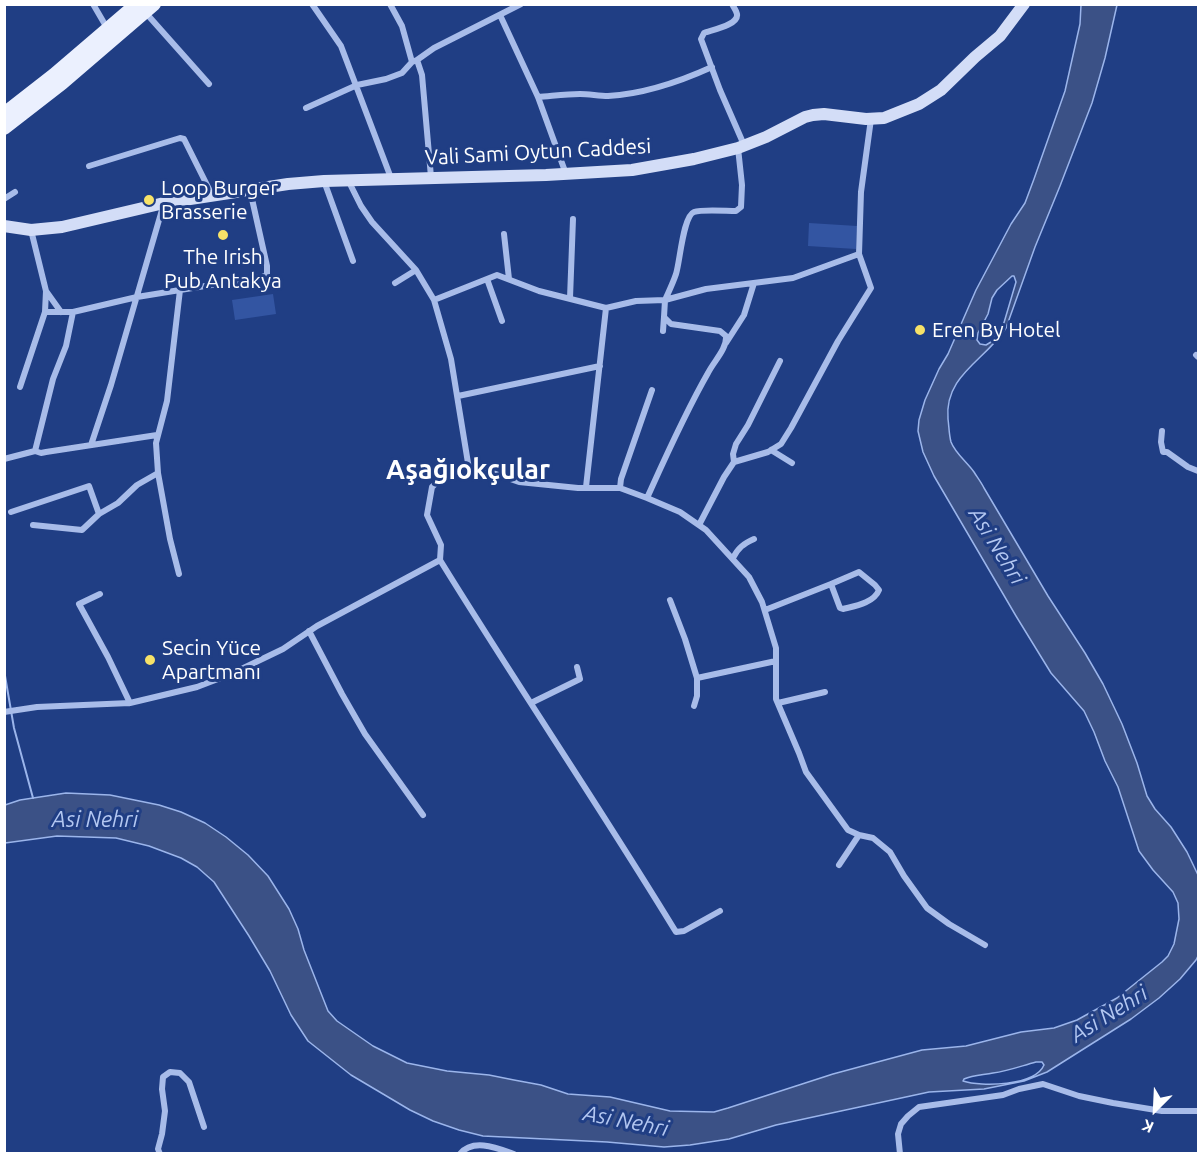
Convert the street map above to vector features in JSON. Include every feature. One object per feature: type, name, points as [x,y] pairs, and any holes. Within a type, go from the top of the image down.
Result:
[{"type":"main road","points":[[4,114],[111,34],[144,6]]},
{"type":"main road","points":[[4,128],[62,83],[111,34]]},
{"type":"street","points":[[93,4],[111,34]]},
{"type":"street","points":[[312,4],[341,46],[391,178]]},
{"type":"street","points":[[390,4],[402,26],[422,75],[431,177]]},
{"type":"street","points":[[306,108],[357,85],[402,73],[434,48],[521,4]]},
{"type":"street","points":[[663,331],[665,300],[676,272],[686,223],[690,215],[701,211],[736,211],[741,207],[741,147],[701,39],[704,33],[732,23],[737,14],[732,4]]},
{"type":"street","name":"Vali Sami Oytun Caddesi","points":[[4,226],[31,230],[62,226],[164,202],[288,184],[391,178],[566,174],[656,167],[741,147],[813,115],[884,118],[919,104],[941,90],[1000,36],[1024,4]]},
{"type":"street","points":[[144,6],[209,84]]},
{"type":"street","points":[[500,15],[538,97],[566,174]]},
{"type":"street","points":[[538,97],[580,94],[608,96],[632,93],[679,82],[712,68]]},
{"type":"street","points":[[699,525],[734,462],[771,450],[781,444],[838,341],[871,288],[859,254],[861,192],[871,119]]},
{"type":"street","points":[[89,166],[180,138],[184,139],[212,195]]},
{"type":"street","points":[[348,180],[372,222],[416,270],[434,300],[451,359],[468,463],[472,471],[494,473],[519,482],[578,488],[620,488],[680,512],[706,530],[749,577],[765,610],[776,648],[776,699],[806,772],[848,830],[873,838],[890,852],[927,908],[985,945]]},
{"type":"street","points":[[324,181],[353,261]]},
{"type":"street","points":[[45,312],[73,312],[136,297],[267,275],[250,189]]},
{"type":"street","points":[[4,199],[15,192]]},
{"type":"street","points":[[92,445],[164,202]]},
{"type":"street","points":[[570,298],[573,219]]},
{"type":"street","points":[[20,387],[45,312],[46,291],[31,230]]},
{"type":"street","points":[[504,234],[509,279]]},
{"type":"street","points":[[434,300],[497,275],[539,291],[606,308],[636,301],[665,300],[706,289],[793,278],[859,254]]},
{"type":"street","points":[[395,284],[416,270]]},
{"type":"street","points":[[487,279],[502,321]]},
{"type":"street","points":[[647,498],[703,382],[744,315],[754,283]]},
{"type":"street","points":[[179,574],[158,473],[156,443],[167,401],[180,290]]},
{"type":"street","points":[[46,291],[61,312]]},
{"type":"street","points":[[586,487],[606,308]]},
{"type":"street","points":[[35,451],[53,379],[66,346],[73,312]]},
{"type":"street","points":[[664,317],[671,324],[692,331],[720,331],[726,336],[726,343]]},
{"type":"street","points":[[734,462],[733,454],[736,444],[780,361]]},
{"type":"street","points":[[458,396],[600,366]]},
{"type":"street","points":[[620,488],[621,478],[652,390]]},
{"type":"street","points":[[1162,431],[1162,452],[1198,471]]},
{"type":"street","points":[[4,459],[35,451],[40,453],[158,435]]},
{"type":"street","points":[[771,450],[792,463]]},
{"type":"street","points":[[469,466],[450,471],[432,487],[427,515],[441,545],[440,561],[676,933],[720,911]]},
{"type":"street","points":[[33,525],[82,530],[99,514],[118,503],[137,485],[158,473]]},
{"type":"street","points":[[11,512],[89,486],[99,514]]},
{"type":"street","points":[[733,558],[743,544],[754,539]]},
{"type":"street","points":[[5,712],[37,707],[130,703],[197,687],[231,674],[283,649],[317,626],[440,561]]},
{"type":"street","points":[[765,610],[859,572],[879,590],[874,598],[843,609],[840,608],[831,584]]},
{"type":"street","points":[[100,594],[79,604],[130,703]]},
{"type":"street","points":[[670,600],[697,678],[697,696],[694,706]]},
{"type":"street","points":[[309,631],[365,734],[423,815]]},
{"type":"street","points":[[697,678],[776,661]]},
{"type":"street","points":[[531,703],[580,679],[577,667]]},
{"type":"street","points":[[778,703],[825,692]]},
{"type":"street","points":[[839,865],[859,835]]},
{"type":"street","points":[[160,1154],[158,1149],[165,1111],[162,1089],[164,1077],[170,1072],[180,1073],[189,1082],[204,1127]]},
{"type":"street","points":[[900,1154],[898,1134],[901,1124],[919,1107],[1003,1095],[1043,1084],[1079,1096],[1113,1103],[1162,1111],[1198,1111]]},
{"type":"street","points":[[460,1154],[467,1147],[479,1145],[514,1154]]},
{"type":"shaded area","points":[[809,223],[857,226],[856,249],[808,246]]},
{"type":"shaded area","points":[[273,294],[276,314],[235,320],[232,300]]},
{"type":"water","name":"Asi Nehri","points":[[1081,5],[1117,5],[1092,103],[1035,247],[1006,328],[959,379],[949,404],[948,419],[953,446],[980,482],[1103,684],[1122,724],[1147,796],[1171,827],[1198,875],[1198,956],[1180,979],[1159,998],[1131,1019],[1047,1072],[1024,1081],[984,1089],[929,1092],[776,1125],[729,1139],[690,1145],[664,1147],[483,1136],[433,1121],[410,1110],[351,1075],[308,1041],[291,1015],[270,971],[249,936],[214,882],[197,867],[181,858],[149,846],[116,838],[57,836],[5,843],[5,805],[20,800],[66,793],[110,795],[181,812],[205,823],[226,837],[268,876],[289,909],[298,929],[328,1011],[337,1021],[373,1046],[407,1063],[541,1085],[568,1094],[610,1097],[670,1111],[714,1112],[833,1074],[922,1050],[966,1046],[1021,1032],[1054,1028],[1077,1020],[1117,998],[1168,956],[1174,944],[1179,919],[1178,903],[1173,892],[1139,851],[1118,787],[1084,711],[1051,673],[1016,616],[934,476],[923,452],[918,431],[925,400],[976,290],[1011,224],[1025,203],[1065,91],[1080,24]],"holes":[[[1012,276],[1016,282],[1003,326],[991,342],[986,345],[980,344],[977,340],[978,333],[988,314],[992,298]],[[1042,1062],[1044,1065],[1039,1072],[1019,1081],[994,1084],[963,1081],[971,1077]]]},
{"type":"waterway","points":[[4,670],[14,728],[33,798]]},
{"type":"place","name":"Loop Burger Brasserie","points":[[149,200]]},
{"type":"place","name":"The Irish Pub Antakya","points":[[223,235]]},
{"type":"place","name":"Eren By Hotel","points":[[920,330]]},
{"type":"place","name":"Secin Yüce Apartmanı","points":[[150,660]]},
{"type":"district","name":"Aşağıokçular","points":[[468,470]]}]
